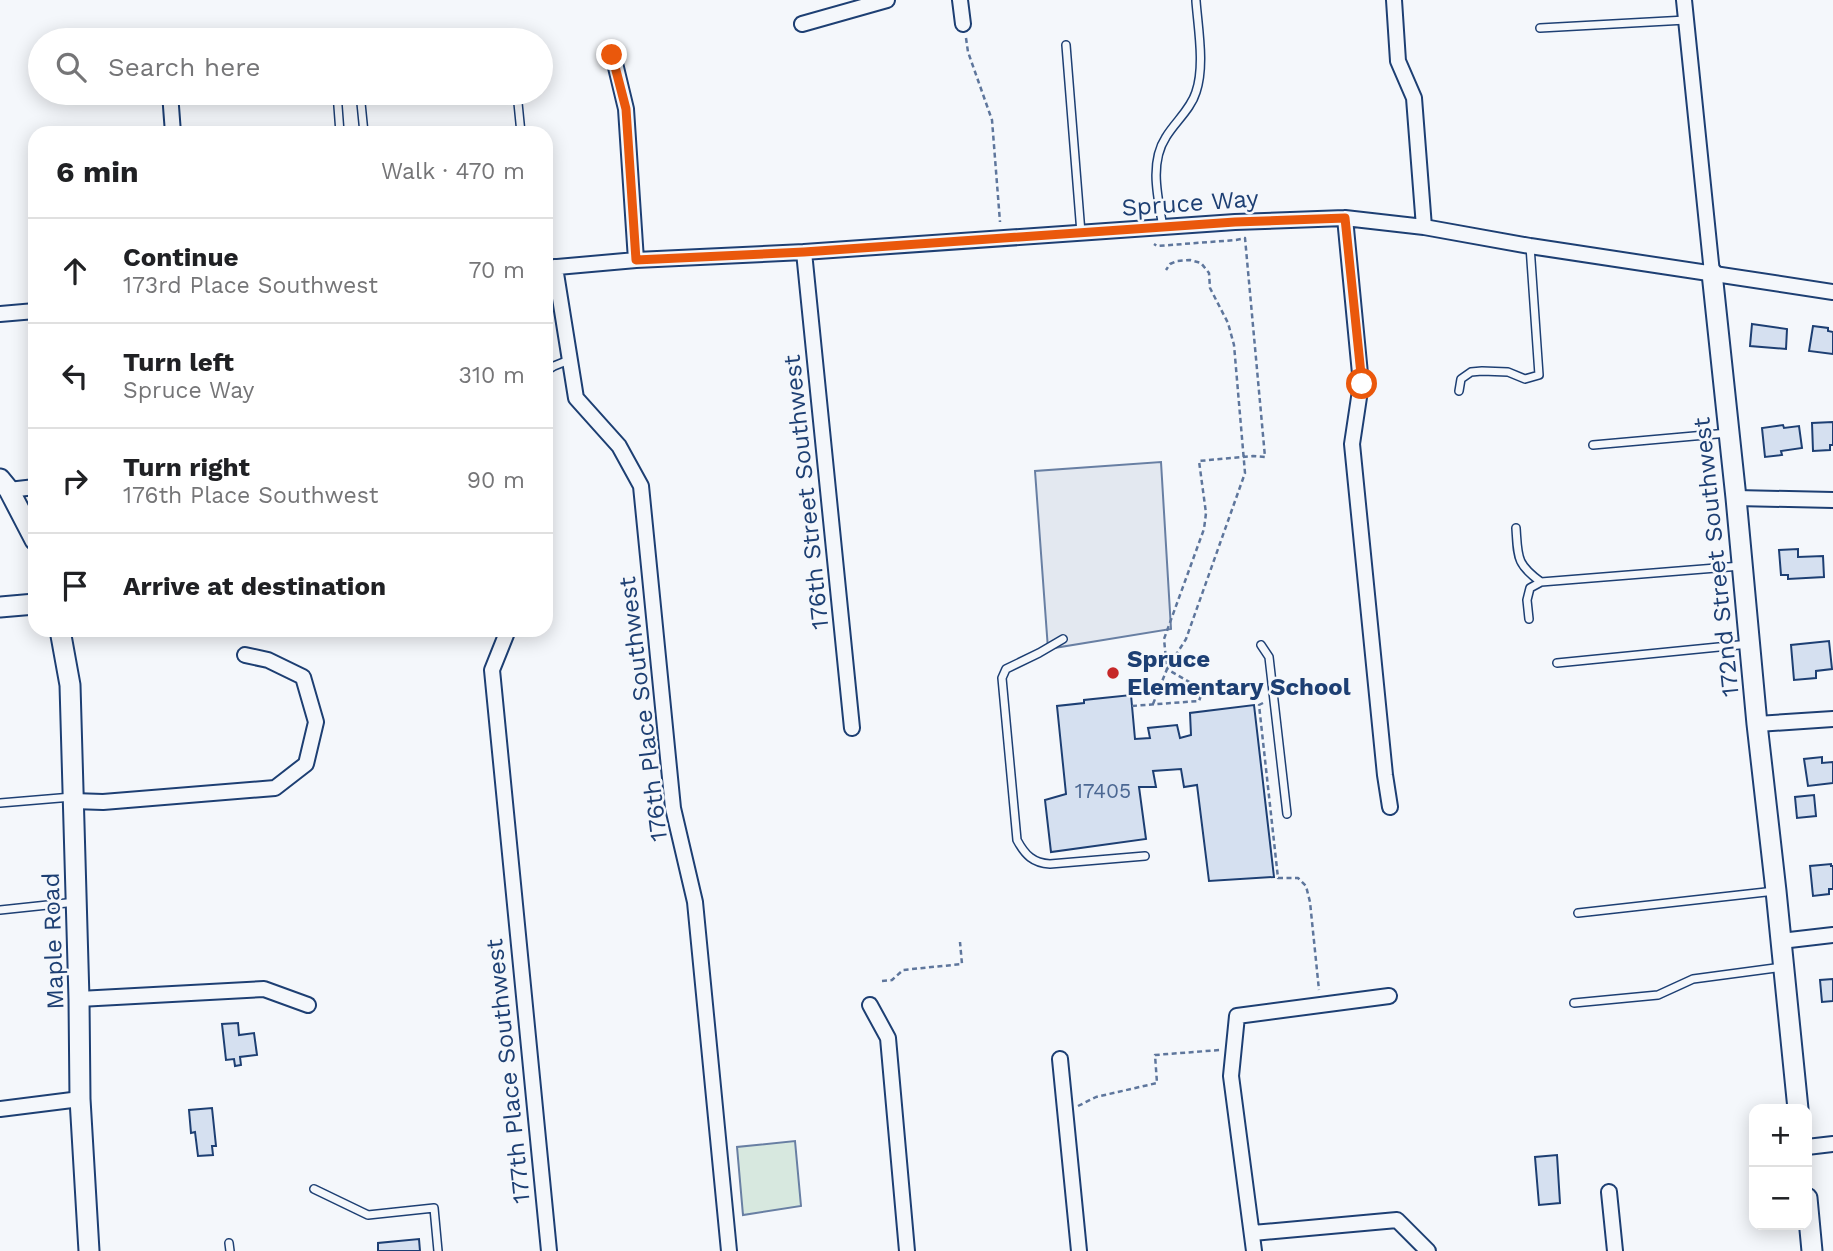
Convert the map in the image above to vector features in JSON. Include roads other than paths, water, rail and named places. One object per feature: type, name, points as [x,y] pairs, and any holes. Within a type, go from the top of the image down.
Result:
[{"type":"street","points":[[802,24],[887,0]]},
{"type":"street","points":[[960,0],[963,24]]},
{"type":"street","points":[[1394,0],[1398,61],[1414,98],[1424,227]]},
{"type":"street","name":"172nd Street Southwest","points":[[1684,0],[1798,1104]]},
{"type":"street","points":[[612,55],[626,109],[636,260]]},
{"type":"street","points":[[171,105],[172,126]]},
{"type":"street","points":[[1345,218],[1362,384],[1352,444],[1390,807]]},
{"type":"street","name":"Spruce Way","points":[[553,268],[636,260],[804,252],[1157,227],[1345,218],[1424,227],[1530,246],[1833,292]]},
{"type":"street","name":"176th Street Southwest","points":[[804,252],[852,728]]},
{"type":"street","name":"176th Place Southwest","points":[[553,282],[576,398],[618,446],[641,486],[673,808],[695,902],[729,1251]]},
{"type":"street","points":[[0,314],[28,312]]},
{"type":"street","points":[[5,484],[28,486]]},
{"type":"street","points":[[5,484],[28,527]]},
{"type":"street","points":[[1736,498],[1833,500]]},
{"type":"street","points":[[0,607],[28,605]]},
{"type":"street","name":"Maple Road","points":[[61,637],[70,685],[80,1099],[89,1251]]},
{"type":"street","name":"177th Place Southwest","points":[[505,637],[492,670],[549,1251]]},
{"type":"street","points":[[73,799],[103,802],[275,788],[306,764],[316,722],[303,677],[268,660],[246,655]]},
{"type":"street","points":[[1757,724],[1833,719]]},
{"type":"street","points":[[1781,941],[1833,935]]},
{"type":"street","points":[[79,999],[264,989],[308,1005]]},
{"type":"street","points":[[1254,1251],[1231,1076],[1237,1016],[1389,996]]},
{"type":"street","points":[[870,1005],[888,1038],[907,1251]]},
{"type":"street","points":[[1060,1059],[1079,1251]]},
{"type":"street","points":[[0,1109],[80,1099]]},
{"type":"street","points":[[1812,1146],[1833,1144]]},
{"type":"street","points":[[1609,1192],[1615,1251]]},
{"type":"street","points":[[1253,1233],[1397,1220],[1428,1251]]},
{"type":"street","points":[[1810,1230],[1812,1251]]},
{"type":"lane","points":[[1157,227],[1156,162],[1165,138],[1196,95],[1200,75],[1196,1]]},
{"type":"lane","points":[[1540,28],[1686,20]]},
{"type":"lane","points":[[1066,45],[1081,233]]},
{"type":"lane","points":[[338,105],[339,126]]},
{"type":"lane","points":[[361,105],[362,126]]},
{"type":"lane","points":[[518,105],[520,126]]},
{"type":"lane","points":[[1459,391],[1461,379],[1471,372],[1508,372],[1525,379],[1539,375],[1530,246]]},
{"type":"lane","points":[[553,367],[570,360]]},
{"type":"lane","points":[[1593,445],[1729,433]]},
{"type":"lane","points":[[1516,528],[1518,556],[1527,572],[1541,582]]},
{"type":"lane","points":[[1529,619],[1527,600],[1530,588],[1541,582],[1742,566]]},
{"type":"lane","points":[[1063,639],[1006,669],[1002,678],[1017,840],[1031,859],[1040,863],[1145,856]]},
{"type":"lane","points":[[1557,663],[1750,644]]},
{"type":"lane","points":[[1261,645],[1269,657],[1287,814]]},
{"type":"lane","points":[[0,803],[73,799]]},
{"type":"lane","points":[[1578,913],[1776,891]]},
{"type":"lane","points":[[0,910],[76,902]]},
{"type":"lane","points":[[1574,1003],[1658,995],[1693,979],[1784,967]]},
{"type":"lane","points":[[314,1189],[368,1215],[434,1208],[438,1251]]},
{"type":"place","name":"Spruce Elementary School","points":[[1113,673]]}]
